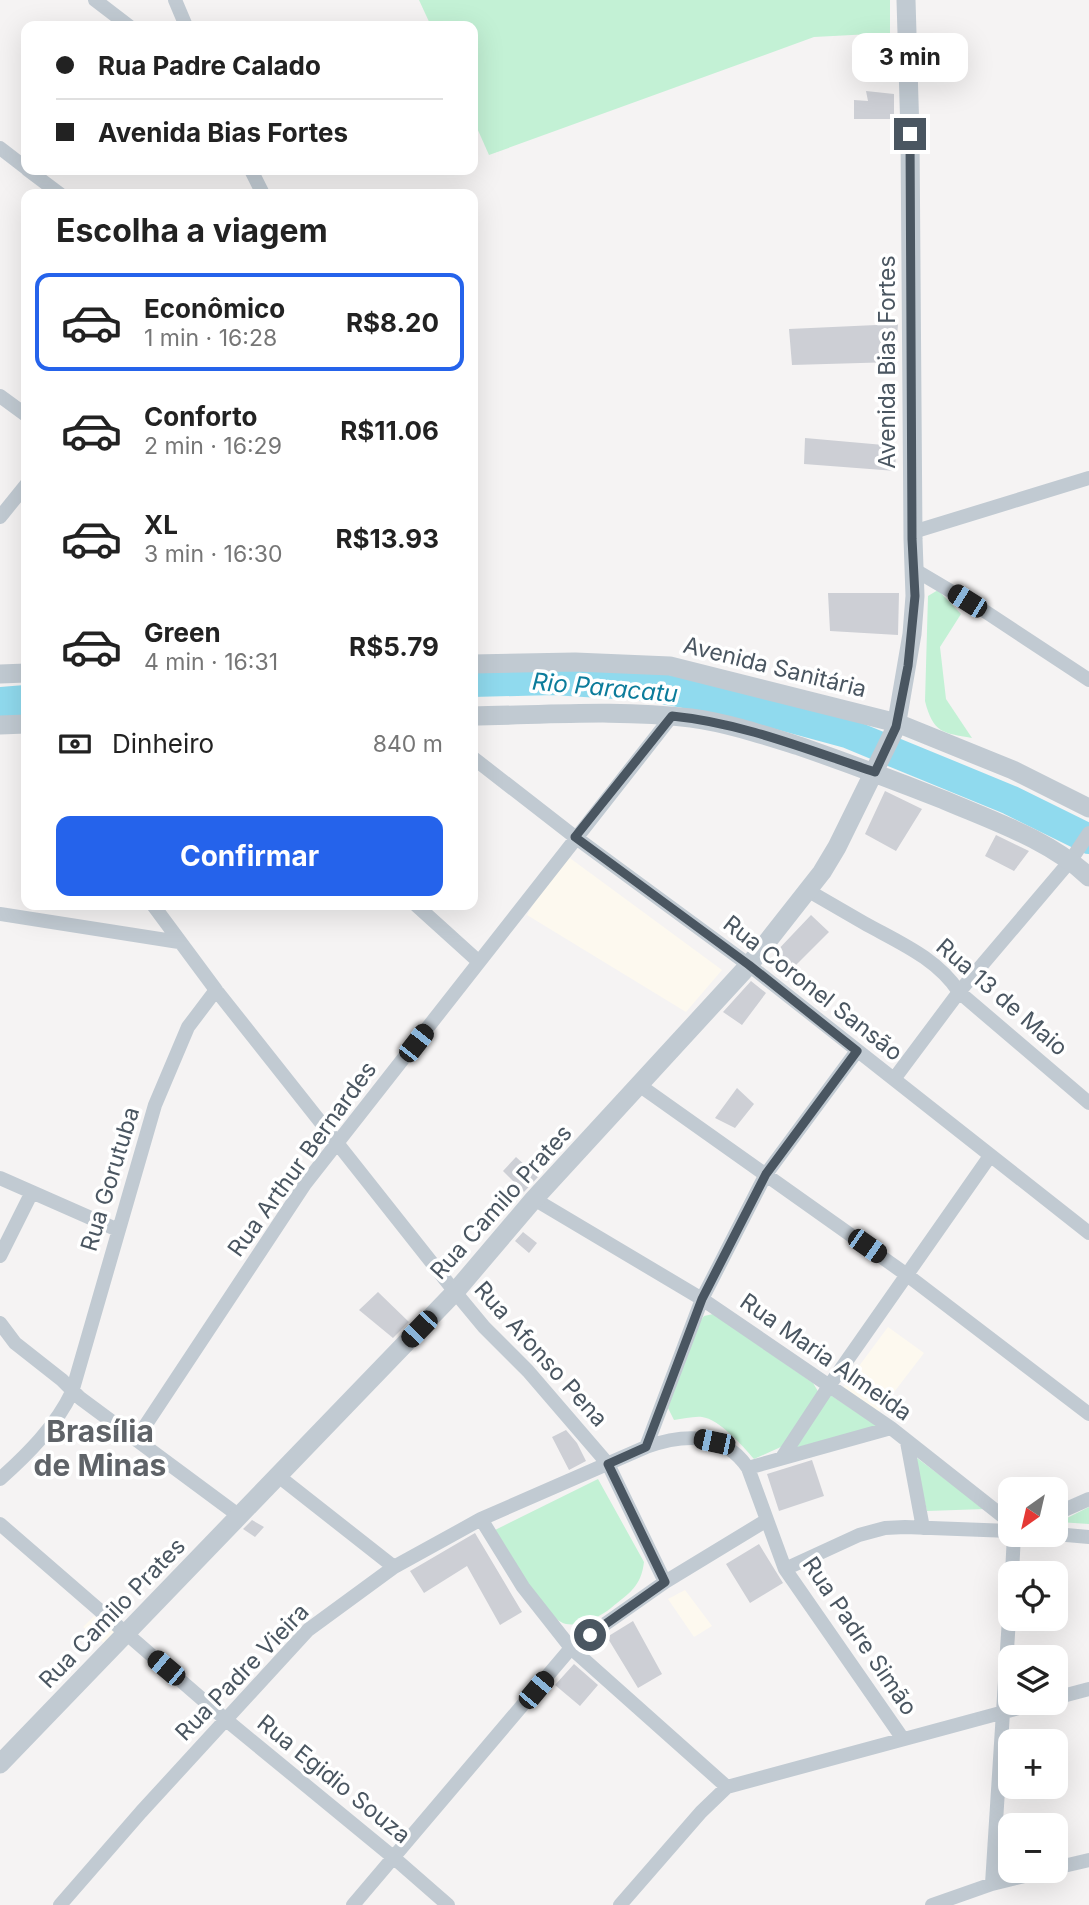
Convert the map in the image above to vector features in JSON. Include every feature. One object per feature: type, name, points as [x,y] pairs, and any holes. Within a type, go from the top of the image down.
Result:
[{"type":"street","points":[[95,0],[122,21]]},
{"type":"street","points":[[175,0],[184,21]]},
{"type":"street","name":"Avenida Bias Fortes","points":[[897,725],[912,634],[915,570],[906,0]]},
{"type":"street","points":[[0,148],[21,164]]},
{"type":"street","points":[[35,175],[53,189]]},
{"type":"street","points":[[0,396],[21,411]]},
{"type":"street","points":[[913,531],[1089,478]]},
{"type":"street","points":[[0,517],[21,491]]},
{"type":"street","points":[[915,570],[986,612],[1089,680]]},
{"type":"street","name":"Avenida Sanitária","points":[[478,664],[575,662],[670,666],[897,725],[1013,770],[1089,808]]},
{"type":"street","points":[[0,674],[21,673]]},
{"type":"street","points":[[478,716],[672,716],[720,723],[877,767],[978,815],[1074,856],[1089,877]]},
{"type":"street","name":"Rua Arthur Bernardes","points":[[137,1438],[305,1184],[672,716]]},
{"type":"street","points":[[0,725],[21,725]]},
{"type":"street","name":"Rua Camilo Prates","points":[[0,1764],[455,1292],[534,1199],[749,965],[837,847],[897,725]]},
{"type":"street","name":"Rua Coronel Sansão","points":[[478,762],[749,965],[1089,1233]]},
{"type":"street","points":[[894,1079],[959,992],[1074,856],[1089,833]]},
{"type":"street","name":"Rua 13 de Maio","points":[[807,890],[913,949],[945,974],[959,992],[1089,1103]]},
{"type":"street","name":"Rua Afonso Pena","points":[[157,910],[216,990],[455,1292],[608,1464],[665,1582]]},
{"type":"street","points":[[422,910],[479,962]]},
{"type":"street","points":[[0,914],[179,942]]},
{"type":"street","name":"Rua Gorutuba","points":[[0,1479],[36,1444],[65,1408],[72,1392],[145,1135],[179,1046],[198,1012],[216,990]]},
{"type":"street","points":[[646,1447],[702,1299],[766,1174],[857,1051]]},
{"type":"street","points":[[639,1085],[907,1275],[1089,1414]]},
{"type":"street","points":[[783,1457],[829,1386],[990,1156]]},
{"type":"street","points":[[0,1178],[118,1230]]},
{"type":"street","points":[[0,1256],[32,1192]]},
{"type":"street","name":"Rua Maria Almeida","points":[[534,1199],[702,1299],[891,1428],[998,1513]]},
{"type":"street","points":[[0,1323],[15,1343],[62,1380],[72,1392],[239,1516]]},
{"type":"street","points":[[748,1468],[891,1428]]},
{"type":"street","name":"Rua Padre Simão","points":[[646,1447],[671,1438],[699,1439],[725,1445],[739,1454],[748,1468],[785,1569],[903,1739]]},
{"type":"street","points":[[907,1442],[922,1528]]},
{"type":"street","name":"Rua Padre Vieira","points":[[60,1905],[308,1630],[394,1567],[481,1519],[646,1447]]},
{"type":"street","points":[[277,1475],[394,1567]]},
{"type":"street","points":[[1068,1508],[1089,1499]]},
{"type":"street","points":[[481,1519],[523,1587],[571,1648],[727,1787]]},
{"type":"street","points":[[353,1905],[571,1648],[665,1582],[767,1520]]},
{"type":"street","name":"Rua Egidio Souza","points":[[0,1524],[225,1720],[448,1905]]},
{"type":"street","points":[[785,1569],[859,1535],[885,1528],[998,1531]]},
{"type":"street","points":[[1068,1535],[1089,1537]]},
{"type":"street","points":[[1068,1695],[1089,1689]]},
{"type":"street","points":[[620,1905],[701,1812],[727,1787],[998,1713]]},
{"type":"street","points":[[992,1884],[1003,1715]]},
{"type":"street","points":[[1068,1865],[1089,1860]]},
{"type":"street","points":[[932,1905],[998,1883]]},
{"type":"shaded area","points":[[563,853],[722,970],[686,1012],[527,915]]},
{"type":"shaded area","points":[[888,1327],[924,1353],[878,1413],[842,1389]]},
{"type":"shaded area","points":[[685,1590],[712,1626],[694,1637],[668,1599]]},
{"type":"shaded area","points":[[94,1616],[115,1631],[104,1643],[83,1627]]},
{"type":"green space","points":[[419,0],[890,0],[890,33],[814,37],[489,155],[478,130],[478,21],[429,21]]},
{"type":"green space","points":[[938,590],[961,614],[940,647],[946,699],[972,738],[941,730],[932,720],[925,701],[928,596]]},
{"type":"green space","points":[[713,1314],[813,1383],[819,1393],[783,1446],[754,1459],[716,1423],[699,1417],[674,1420],[668,1408],[696,1327],[704,1316]]},
{"type":"green space","points":[[829,1394],[877,1426],[795,1448]]},
{"type":"green space","points":[[913,1455],[985,1509],[927,1511]]},
{"type":"green space","points":[[598,1479],[644,1562],[640,1578],[633,1589],[606,1612],[587,1621],[567,1624],[553,1616],[544,1606],[495,1530]]},
{"type":"green space","points":[[1089,1507],[1089,1524],[1068,1523],[1068,1518]]},
{"type":"building","points":[[866,91],[894,94],[894,119],[854,119],[854,100],[868,101]]},
{"type":"building","points":[[898,324],[895,362],[792,365],[789,329]]},
{"type":"building","points":[[805,438],[895,446],[896,471],[804,464]]},
{"type":"building","points":[[828,593],[899,593],[898,635],[830,631]]},
{"type":"building","points":[[885,791],[922,809],[896,851],[865,834]]},
{"type":"building","points":[[996,835],[1029,851],[1014,871],[985,856]]},
{"type":"building","points":[[811,915],[829,932],[791,970],[773,955]]},
{"type":"building","points":[[751,981],[766,993],[742,1025],[723,1012]]},
{"type":"building","points":[[737,1088],[754,1104],[735,1128],[715,1118]]},
{"type":"building","points":[[516,1157],[538,1177],[524,1192],[503,1171]]},
{"type":"building","points":[[523,1232],[537,1243],[529,1253],[515,1241]]},
{"type":"building","points":[[378,1292],[409,1322],[393,1338],[359,1310]]},
{"type":"building","points":[[566,1430],[577,1443],[586,1461],[569,1470],[552,1437]]},
{"type":"building","points":[[812,1460],[824,1496],[779,1511],[767,1474]]},
{"type":"building","points":[[252,1520],[264,1527],[255,1537],[243,1529]]},
{"type":"building","points":[[475,1533],[522,1612],[500,1625],[467,1566],[424,1593],[410,1571]]},
{"type":"building","points":[[759,1544],[783,1583],[750,1603],[726,1564]]},
{"type":"building","points":[[633,1621],[662,1674],[638,1688],[607,1637]]},
{"type":"building","points":[[574,1664],[598,1685],[580,1706],[555,1685]]},
{"type":"waterway","name":"Rio Paracatu","points":[[478,682],[554,680],[646,686],[733,702],[847,733],[1010,800],[1089,839]]},
{"type":"waterway","name":"Rio Paracatu","points":[[0,702],[21,700]]},
{"type":"district","name":"Brasília de Minas","points":[[100,1449]]},
{"type":"route","points":[[590,1635],[665,1582],[608,1464],[646,1447],[702,1299],[766,1174],[857,1051],[749,965],[575,837],[672,716],[720,723],[761,734],[875,772],[896,727],[908,666],[915,596],[912,539],[910,134]]}]
